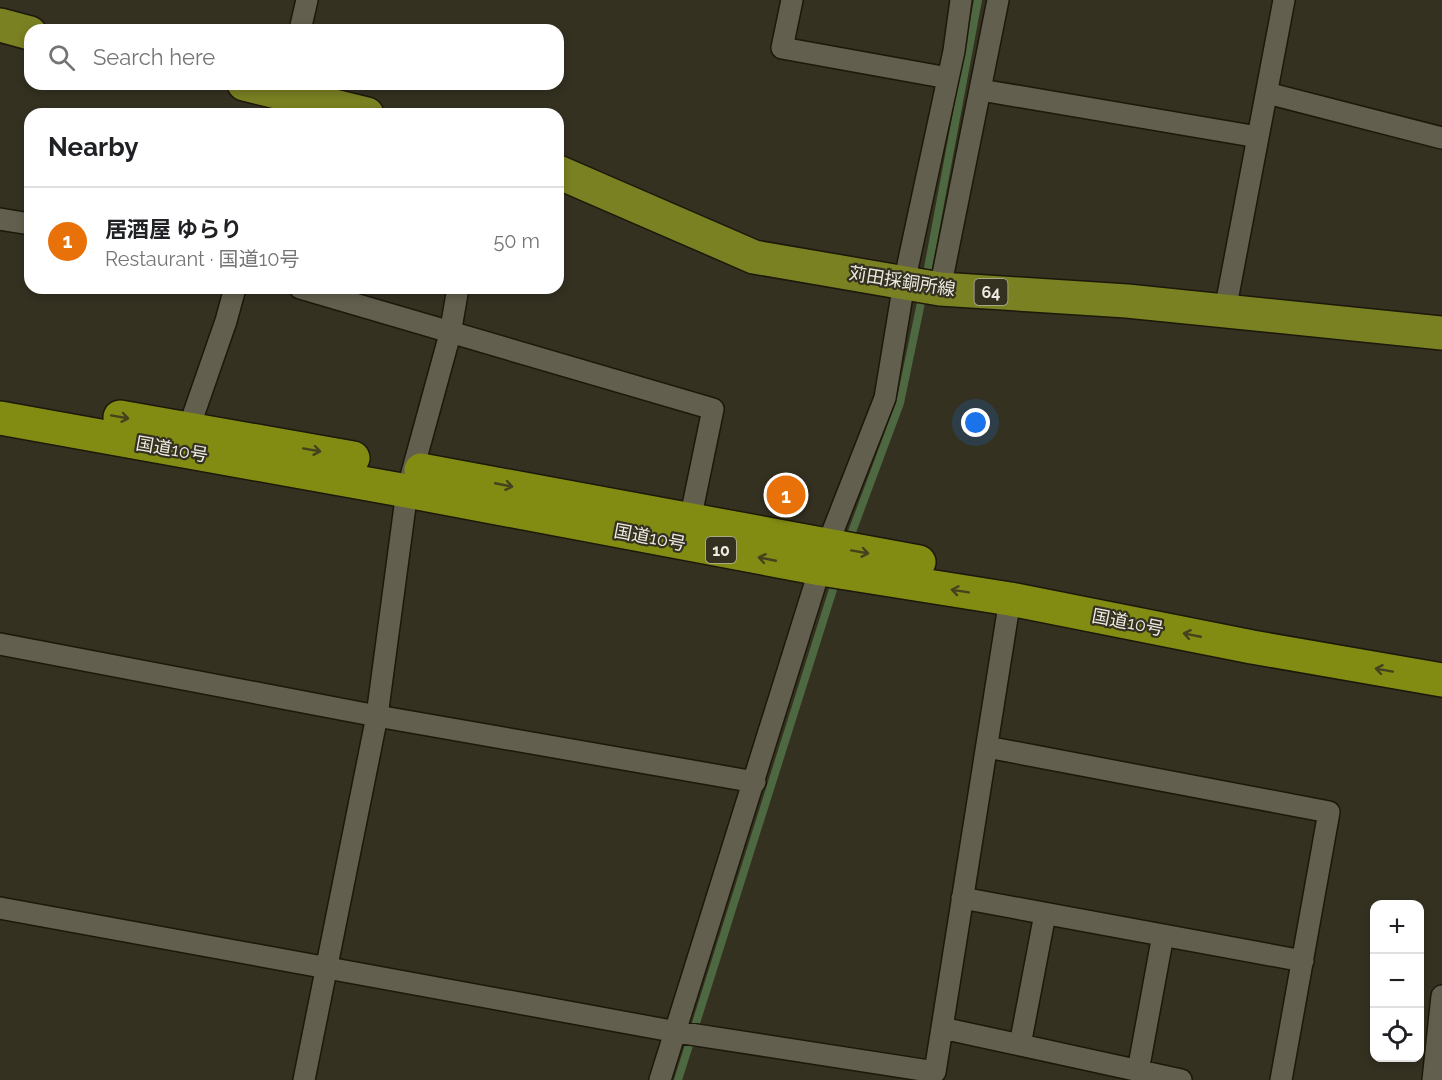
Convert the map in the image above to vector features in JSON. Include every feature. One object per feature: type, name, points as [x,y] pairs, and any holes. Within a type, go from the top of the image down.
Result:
[{"type":"highway","name":"国道10号","points":[[0,396],[185,439],[824,557],[1442,657]]},
{"type":"highway","name":"国道10号","points":[[0,418],[185,439]]},
{"type":"highway","name":"国道10号","points":[[824,557],[1010,599],[1252,647],[1442,680]]},
{"type":"main road","points":[[0,26],[24,32]]},
{"type":"main road","points":[[262,90],[338,108]]},
{"type":"main road","name":"苅田採銅所線","points":[[564,175],[754,257],[940,289],[1225,311],[1442,333]]},
{"type":"street","points":[[301,24],[307,0]]},
{"type":"street","points":[[792,0],[782,48],[948,78]]},
{"type":"street","points":[[660,1080],[677,1032],[824,557],[885,398],[904,283],[948,78],[961,0]]},
{"type":"street","points":[[940,289],[999,0]]},
{"type":"street","points":[[1225,311],[1284,0]]},
{"type":"street","points":[[981,90],[1258,137]]},
{"type":"street","points":[[1267,93],[1442,138]]},
{"type":"street","points":[[0,219],[24,223]]},
{"type":"street","points":[[185,439],[226,321],[233,294]]},
{"type":"street","points":[[320,294],[713,409],[687,532]]},
{"type":"street","points":[[304,1080],[377,716],[410,480],[450,334],[457,294]]},
{"type":"street","points":[[0,908],[327,966],[677,1032],[936,1072],[1010,599]]},
{"type":"street","points":[[0,644],[377,716],[755,782]]},
{"type":"street","points":[[987,747],[1329,812],[1281,1080]]},
{"type":"street","points":[[962,898],[1303,961]]},
{"type":"street","points":[[1020,1045],[1045,914]]},
{"type":"street","points":[[1138,1071],[1163,935]]},
{"type":"street","points":[[1433,1080],[1442,996]]},
{"type":"street","points":[[942,1028],[1181,1080]]},
{"type":"waterway","points":[[926,279],[978,0]]},
{"type":"waterway","points":[[849,540],[900,403],[923,293]]},
{"type":"waterway","points":[[678,1080],[836,580]]},
{"type":"place","name":"居酒屋 ゆらり","points":[[786,495]]}]
